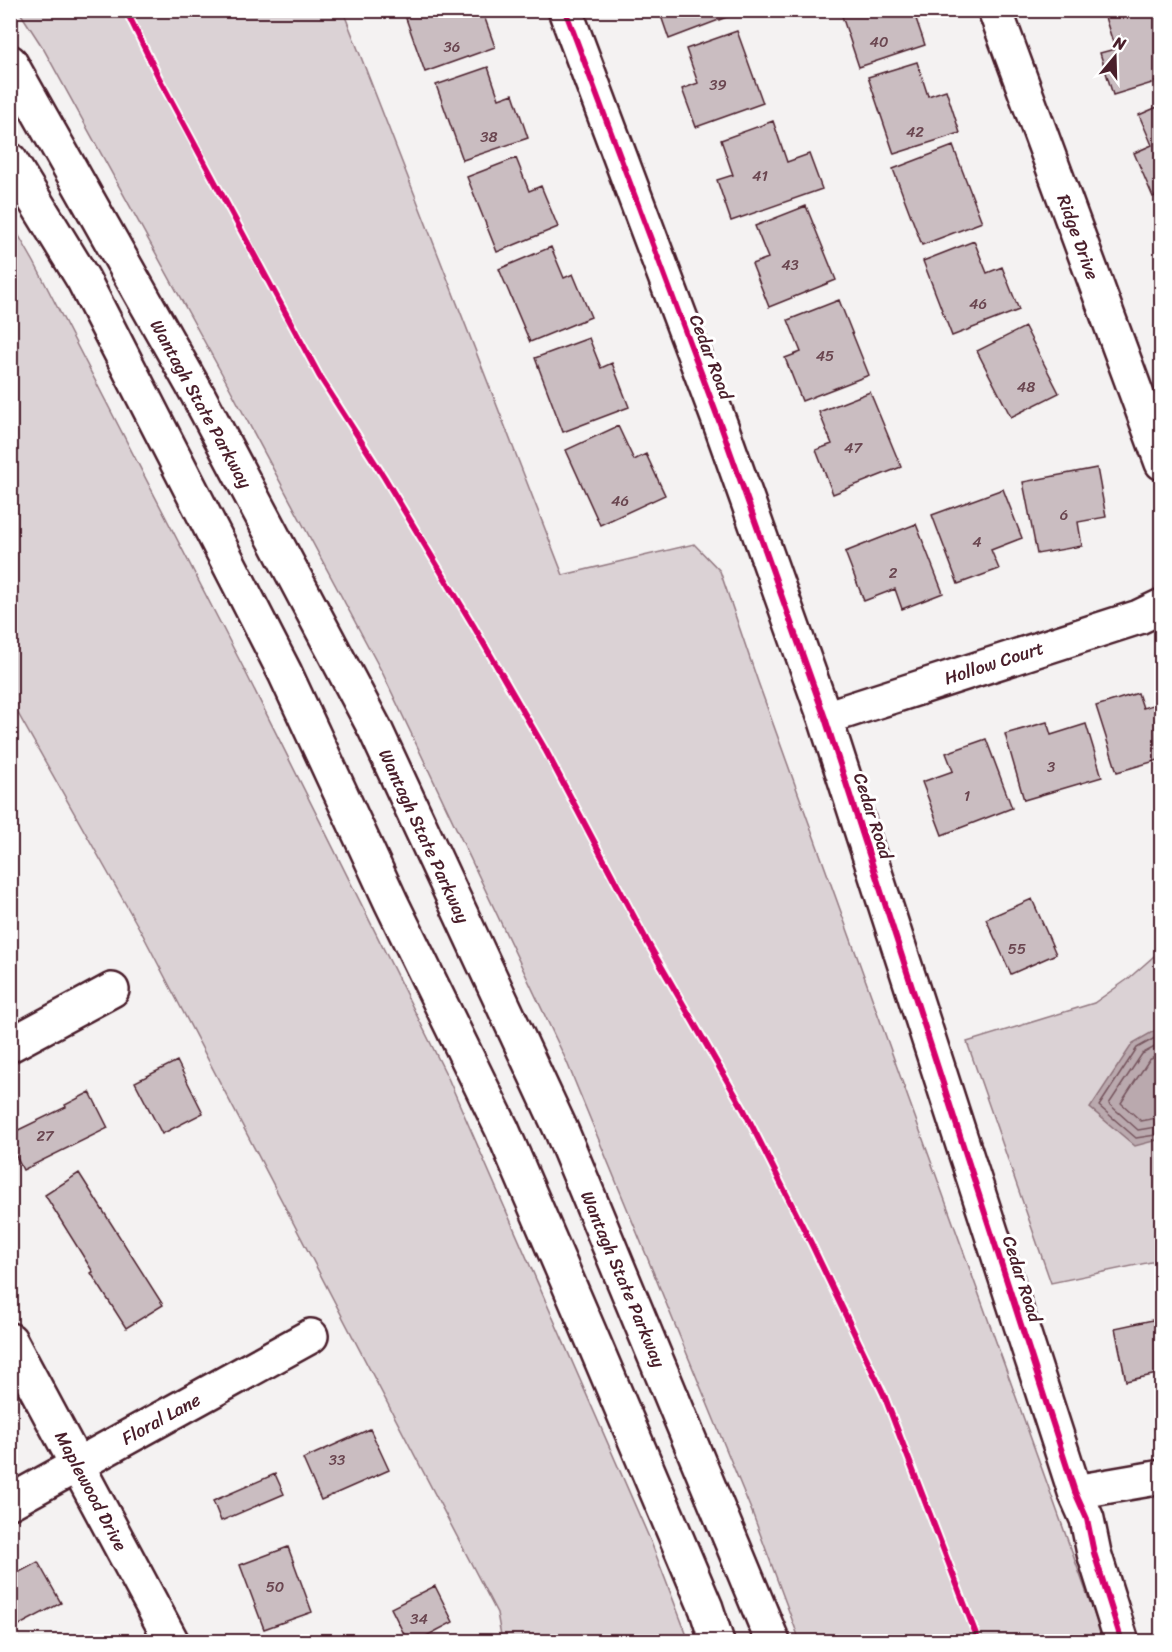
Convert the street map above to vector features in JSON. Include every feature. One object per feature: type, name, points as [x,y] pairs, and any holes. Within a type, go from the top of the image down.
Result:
[{"type":"main road","name":"Cedar Road","points":[[564,10],[721,426],[825,718],[1075,1492],[1087,1519],[1094,1554],[1122,1641]]},
{"type":"main road","name":"Ridge Drive","points":[[995,10],[1161,463]]},
{"type":"main road","name":"Wantagh State Parkway","points":[[10,62],[198,395],[375,729],[562,1132],[773,1641]]},
{"type":"main road","points":[[10,160],[83,279],[285,673],[391,902],[502,1129],[701,1597],[717,1641]]},
{"type":"main road","name":"Hollow Court","points":[[825,718],[1139,617],[1161,606]]},
{"type":"main road","points":[[10,1045],[112,990]]},
{"type":"main road","name":"Floral Lane","points":[[10,1502],[311,1336]]},
{"type":"main road","name":"Maplewood Drive","points":[[10,1340],[172,1641]]},
{"type":"main road","points":[[1075,1492],[1161,1477]]},
{"type":"shaded area","points":[[19,11],[343,11],[563,575],[694,544],[720,571],[1104,1641],[800,1641],[752,1512],[566,1060],[383,674],[226,381],[43,48]]},
{"type":"shaded area","points":[[11,222],[34,262],[244,669],[448,1078],[651,1542],[689,1641],[502,1641],[497,1613],[143,935],[11,701]]},
{"type":"shaded area","points":[[1161,950],[1161,1260],[1051,1283],[967,1042],[1094,1003],[1128,979]]},
{"type":"water","points":[[1161,1027],[1161,1139],[1135,1146],[1090,1108],[1133,1043]]},
{"type":"building","points":[[403,10],[482,10],[495,47],[425,72]]},
{"type":"building","points":[[659,10],[745,10],[669,39]]},
{"type":"building","points":[[840,10],[913,10],[925,45],[859,67]]},
{"type":"building","points":[[1116,10],[1162,10],[1162,80],[1113,95],[1100,53],[1115,49],[1104,14]]},
{"type":"building","points":[[737,31],[763,103],[696,127],[682,89],[698,83],[686,49]]},
{"type":"building","points":[[917,62],[928,96],[946,90],[960,133],[894,154],[868,77]]},
{"type":"building","points":[[488,67],[499,99],[513,94],[528,138],[463,160],[436,85]]},
{"type":"building","points":[[1162,105],[1162,193],[1153,197],[1134,153],[1152,145],[1139,115]]},
{"type":"building","points":[[773,121],[787,162],[809,154],[822,189],[731,221],[717,180],[733,175],[721,140]]},
{"type":"building","points":[[953,146],[982,222],[922,245],[893,169]]},
{"type":"building","points":[[516,158],[529,191],[541,186],[558,227],[497,252],[467,177]]},
{"type":"building","points":[[806,206],[836,280],[769,307],[752,264],[768,258],[755,226]]},
{"type":"building","points":[[974,241],[987,273],[1002,267],[1019,310],[952,336],[923,261]]},
{"type":"building","points":[[551,247],[564,278],[573,274],[591,317],[530,342],[499,269]]},
{"type":"building","points":[[839,300],[869,375],[802,401],[785,358],[801,352],[788,320]]},
{"type":"building","points":[[1025,327],[1059,393],[1011,417],[977,351]]},
{"type":"building","points":[[589,338],[601,368],[612,363],[629,407],[563,432],[535,358]]},
{"type":"building","points":[[870,392],[901,467],[833,494],[816,450],[832,444],[819,412]]},
{"type":"building","points":[[618,426],[634,460],[646,454],[665,495],[600,525],[566,450]]},
{"type":"building","points":[[1097,468],[1106,517],[1078,522],[1082,546],[1037,554],[1023,482]]},
{"type":"building","points":[[1003,489],[1022,538],[991,550],[999,569],[958,584],[932,515]]},
{"type":"building","points":[[916,524],[943,593],[902,609],[895,589],[864,601],[845,552]]},
{"type":"building","points":[[1138,693],[1143,708],[1162,702],[1162,759],[1117,772],[1096,706]]},
{"type":"building","points":[[1047,722],[1051,735],[1086,724],[1102,777],[1024,800],[1005,734]]},
{"type":"building","points":[[986,739],[1012,808],[942,835],[922,782],[953,771],[946,753]]},
{"type":"building","points":[[1032,899],[1056,954],[1011,974],[986,919]]},
{"type":"building","points":[[177,1061],[203,1113],[162,1134],[135,1082]]},
{"type":"building","points":[[90,1092],[108,1128],[23,1170],[10,1144],[10,1134],[66,1107],[65,1105]]},
{"type":"building","points":[[79,1173],[163,1305],[126,1328],[45,1195]]},
{"type":"building","points":[[1162,1318],[1162,1392],[1157,1374],[1126,1381],[1115,1328]]},
{"type":"building","points":[[370,1429],[389,1470],[321,1500],[303,1459]]},
{"type":"building","points":[[275,1474],[284,1494],[221,1521],[213,1501]]},
{"type":"building","points":[[288,1547],[312,1612],[264,1629],[240,1565]]},
{"type":"building","points":[[38,1562],[61,1603],[10,1630],[10,1577]]},
{"type":"building","points":[[435,1586],[453,1622],[415,1642],[408,1642],[391,1608]]},
{"type":"cycle path","points":[[126,10],[160,80],[320,377],[384,477],[546,751],[649,945],[744,1110],[884,1395],[979,1642]]},
{"type":"cycle path","points":[[565,10],[721,426],[825,718],[1075,1492],[1087,1519],[1094,1553],[1122,1642]]}]
